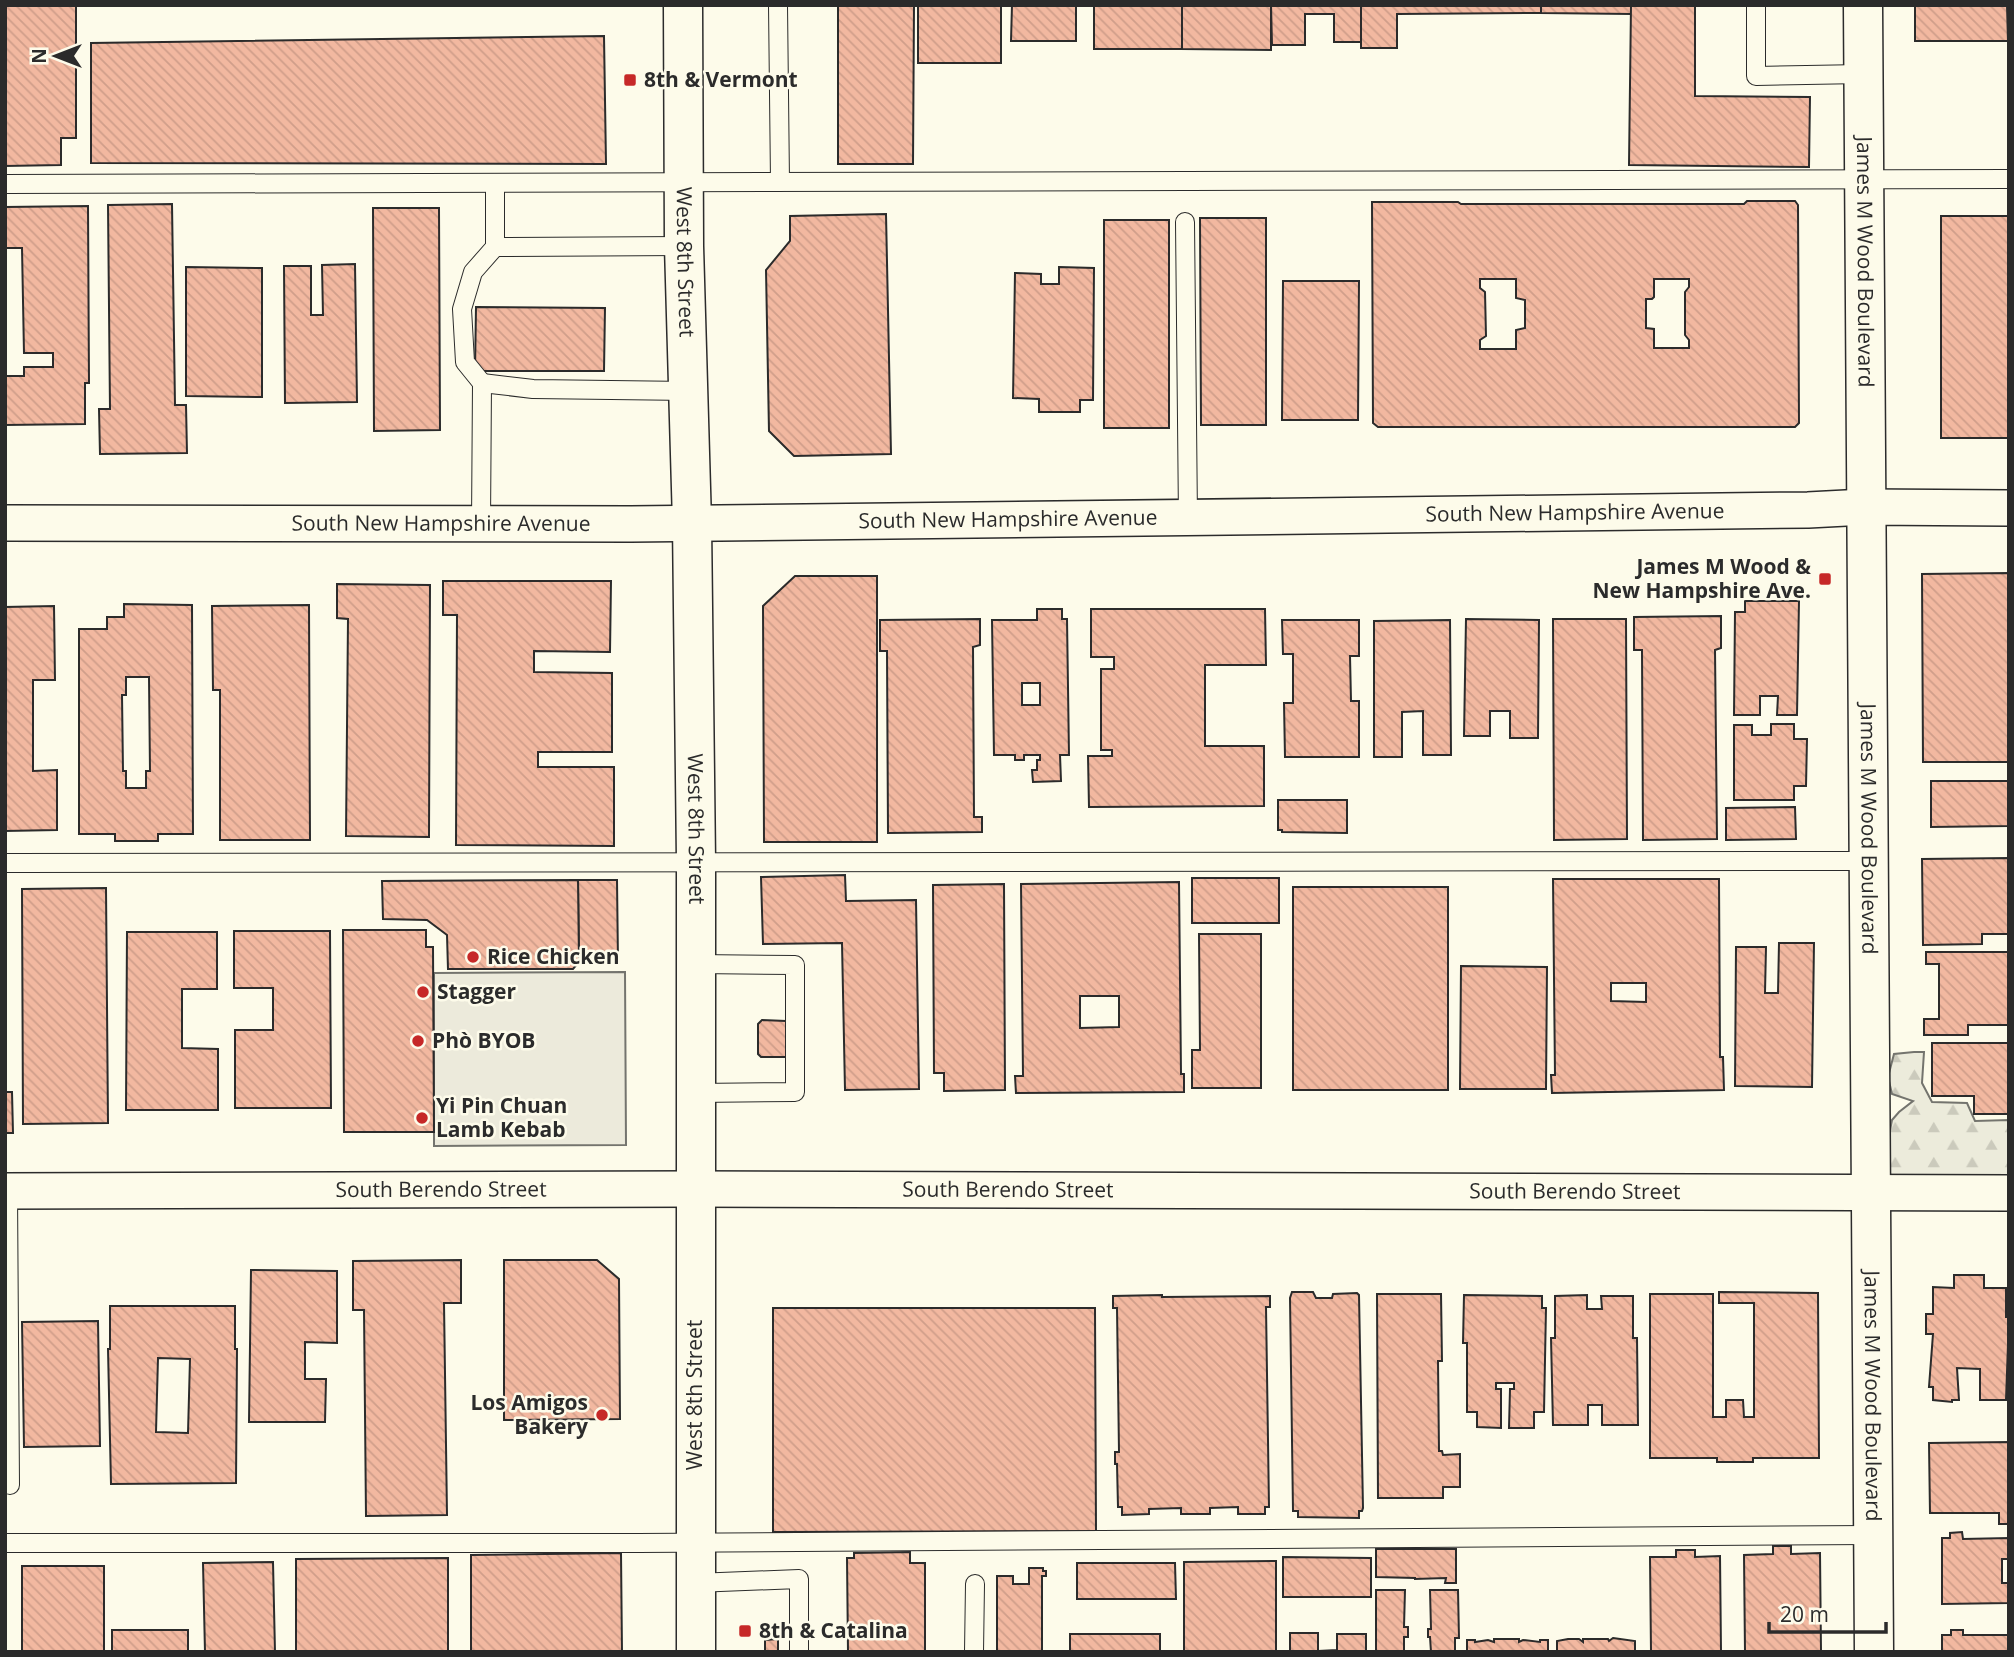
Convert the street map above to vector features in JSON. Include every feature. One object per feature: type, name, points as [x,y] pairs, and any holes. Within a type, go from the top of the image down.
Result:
[{"type":"main road","name":"West 8th Street","points":[[682,5],[696,861],[696,1652]]},
{"type":"main road","name":"James M Wood Boulevard","points":[[1863,5],[1874,1652]]},
{"type":"street","name":"South New Hampshire Avenue","points":[[5,523],[692,523],[1188,519],[1865,507],[2009,508]]},
{"type":"street","name":"South Berendo Street","points":[[7,1191],[695,1189],[2009,1193]]},
{"type":"lane","points":[[778,5],[780,182]]},
{"type":"lane","points":[[1756,5],[1756,76],[1863,74]]},
{"type":"lane","points":[[5,184],[2009,179]]},
{"type":"lane","points":[[481,524],[482,383],[465,362],[462,309],[472,272],[495,247],[495,184]]},
{"type":"lane","points":[[1185,222],[1188,519]]},
{"type":"lane","points":[[495,247],[684,246]]},
{"type":"lane","points":[[482,383],[533,389],[689,391]]},
{"type":"lane","points":[[5,863],[1869,861]]},
{"type":"lane","points":[[696,964],[795,965],[795,1092],[696,1093]]},
{"type":"lane","points":[[7,1191],[10,1485]]},
{"type":"lane","points":[[5,1544],[1873,1535]]},
{"type":"lane","points":[[695,1583],[799,1579],[799,1652]]},
{"type":"lane","points":[[974,1652],[975,1584]]},
{"type":"green space","points":[[1924,1052],[1922,1083],[1932,1102],[1967,1103],[1975,1121],[2009,1120],[2009,1179],[1901,1178],[1882,1172],[1892,1120],[1913,1101],[1892,1094],[1888,1077],[1894,1054]]},
{"type":"shaded area","points":[[625,972],[626,1145],[434,1146],[434,973]]},
{"type":"building","points":[[5,5],[76,5],[76,138],[61,138],[61,165],[5,166]]},
{"type":"building","points":[[838,5],[914,5],[913,164],[838,164]]},
{"type":"building","points":[[918,5],[1001,5],[1001,63],[918,63]]},
{"type":"building","points":[[1012,5],[1076,5],[1076,41],[1011,41]]},
{"type":"building","points":[[1094,5],[1182,5],[1182,49],[1094,49]]},
{"type":"building","points":[[1182,5],[1271,5],[1271,50],[1182,49]]},
{"type":"building","points":[[1271,5],[1361,5],[1361,42],[1334,42],[1334,14],[1305,14],[1305,45],[1272,45]]},
{"type":"building","points":[[1361,5],[1541,5],[1541,13],[1397,14],[1397,48],[1361,48]]},
{"type":"building","points":[[1541,5],[1631,5],[1631,14],[1541,13]]},
{"type":"building","points":[[1631,5],[1695,5],[1695,96],[1810,97],[1809,167],[1629,165]]},
{"type":"building","points":[[1915,5],[2007,5],[2008,41],[1915,41]]},
{"type":"building","points":[[604,36],[606,164],[91,163],[91,43]]},
{"type":"building","points":[[1747,201],[1795,201],[1798,205],[1799,423],[1795,427],[1378,427],[1373,423],[1372,202],[1744,204]],"holes":[[[1480,279],[1516,279],[1516,298],[1525,300],[1525,328],[1516,330],[1516,349],[1480,349],[1480,340],[1486,336],[1485,292],[1480,288]],[[1654,279],[1689,279],[1689,287],[1685,292],[1685,335],[1689,340],[1689,348],[1654,348],[1654,329],[1646,328],[1646,299],[1654,297]]]},
{"type":"building","points":[[172,204],[175,405],[186,405],[187,453],[100,454],[99,409],[110,409],[108,205]]},
{"type":"building","points":[[88,206],[89,383],[85,383],[85,424],[5,425],[5,376],[24,376],[24,367],[53,367],[53,353],[24,353],[22,248],[5,248],[5,207]]},
{"type":"building","points":[[373,208],[439,208],[440,430],[374,431]]},
{"type":"building","points":[[886,214],[891,454],[794,456],[769,431],[766,270],[790,241],[790,216]]},
{"type":"building","points":[[1941,216],[2009,216],[2009,438],[1941,438]]},
{"type":"building","points":[[1200,218],[1266,218],[1266,425],[1201,425]]},
{"type":"building","points":[[1104,220],[1169,220],[1169,428],[1104,428]]},
{"type":"building","points":[[355,264],[357,402],[285,403],[284,266],[311,266],[311,315],[323,315],[322,265]]},
{"type":"building","points":[[186,267],[262,268],[262,397],[186,396]]},
{"type":"building","points":[[1059,267],[1094,268],[1093,400],[1080,400],[1080,412],[1039,412],[1039,399],[1013,398],[1015,273],[1041,274],[1041,284],[1059,284]]},
{"type":"building","points":[[1283,281],[1359,281],[1358,420],[1282,420]]},
{"type":"building","points":[[476,307],[605,308],[604,371],[475,371]]},
{"type":"building","points":[[2009,573],[2009,762],[1923,762],[1922,574]]},
{"type":"building","points":[[795,576],[877,576],[877,842],[764,842],[763,606]]},
{"type":"building","points":[[443,581],[611,581],[610,652],[534,651],[534,672],[612,673],[612,752],[538,752],[538,767],[614,767],[614,846],[456,845],[457,615],[443,615]]},
{"type":"building","points":[[337,584],[430,585],[429,837],[346,836],[348,619],[337,618]]},
{"type":"building","points":[[1745,601],[1799,601],[1797,715],[1777,715],[1778,696],[1760,696],[1760,715],[1734,715],[1735,612],[1745,612]]},
{"type":"building","points":[[124,604],[192,605],[193,834],[158,834],[158,841],[115,841],[115,834],[79,834],[79,629],[107,629],[107,617],[124,617]],"holes":[[[126,677],[149,677],[150,771],[146,771],[146,788],[126,788],[126,771],[123,771],[122,695],[126,695]]]},
{"type":"building","points":[[309,605],[310,840],[220,840],[220,690],[213,690],[212,606]]},
{"type":"building","points":[[54,606],[55,680],[33,680],[33,771],[57,770],[57,830],[5,831],[5,607]]},
{"type":"building","points":[[1037,609],[1062,609],[1062,619],[1067,619],[1069,755],[1060,755],[1061,781],[1033,782],[1032,770],[1037,770],[1040,755],[1024,755],[1024,760],[1015,760],[1015,755],[994,755],[992,620],[1037,620]],"holes":[[[1022,683],[1040,683],[1040,705],[1022,705]]]},
{"type":"building","points":[[1091,609],[1265,609],[1266,665],[1205,665],[1205,746],[1264,746],[1264,806],[1089,807],[1088,756],[1112,756],[1112,750],[1101,750],[1101,669],[1114,669],[1114,657],[1091,657]]},
{"type":"building","points":[[1721,616],[1721,648],[1715,650],[1717,839],[1643,840],[1642,650],[1634,650],[1634,617]]},
{"type":"building","points":[[980,619],[980,645],[973,647],[974,817],[982,817],[982,832],[888,833],[887,651],[880,651],[880,620]]},
{"type":"building","points":[[1466,619],[1539,620],[1538,738],[1510,738],[1510,711],[1490,711],[1490,736],[1464,736]]},
{"type":"building","points":[[1553,619],[1626,619],[1627,839],[1554,840]]},
{"type":"building","points":[[1282,620],[1359,620],[1359,656],[1350,656],[1351,701],[1359,701],[1359,757],[1285,757],[1284,703],[1293,703],[1293,654],[1283,654]]},
{"type":"building","points":[[1450,620],[1451,755],[1423,755],[1423,711],[1402,712],[1402,757],[1374,757],[1374,621]]},
{"type":"building","points":[[1771,724],[1794,724],[1794,739],[1807,739],[1806,786],[1794,786],[1794,800],[1734,800],[1734,725],[1752,725],[1752,735],[1771,735]]},
{"type":"building","points":[[1931,781],[2009,781],[2009,826],[1931,827]]},
{"type":"building","points":[[1278,800],[1347,800],[1347,833],[1282,832],[1278,830]]},
{"type":"building","points":[[1795,807],[1796,839],[1726,840],[1726,808]]},
{"type":"building","points":[[2009,858],[2009,934],[1982,934],[1982,944],[1923,945],[1922,859]]},
{"type":"building","points":[[845,875],[846,901],[916,900],[919,1089],[845,1090],[842,943],[763,944],[761,877]]},
{"type":"building","points":[[1192,878],[1279,878],[1279,923],[1192,923]]},
{"type":"building","points":[[1553,879],[1719,879],[1720,1057],[1723,1057],[1724,1090],[1552,1093],[1551,1075],[1555,1075]],"holes":[[[1611,983],[1646,983],[1646,1002],[1611,1001]]]},
{"type":"building","points":[[578,880],[617,880],[618,962],[579,962]]},
{"type":"building","points":[[578,880],[579,962],[573,969],[448,969],[447,935],[427,920],[383,919],[382,881]]},
{"type":"building","points":[[1179,882],[1181,1074],[1184,1074],[1184,1092],[1016,1093],[1015,1076],[1023,1076],[1021,884]],"holes":[[[1080,996],[1119,996],[1119,1027],[1080,1028]]]},
{"type":"building","points":[[1004,884],[1005,1090],[944,1091],[944,1073],[934,1073],[933,885]]},
{"type":"building","points":[[1293,887],[1448,887],[1448,1090],[1293,1090]]},
{"type":"building","points":[[106,888],[108,1123],[23,1124],[22,889]]},
{"type":"building","points":[[343,930],[426,930],[426,947],[433,947],[434,1132],[344,1132]]},
{"type":"building","points":[[234,931],[330,931],[331,1108],[235,1108],[235,1030],[273,1030],[273,988],[234,988]]},
{"type":"building","points":[[127,932],[217,932],[217,989],[182,989],[182,1048],[218,1049],[218,1110],[126,1110]]},
{"type":"building","points":[[1199,934],[1261,934],[1261,1088],[1192,1088],[1192,1050],[1200,1050]]},
{"type":"building","points":[[1779,943],[1814,943],[1812,1087],[1735,1086],[1736,947],[1766,947],[1765,993],[1778,993]]},
{"type":"building","points":[[1926,952],[2009,952],[2009,1025],[1968,1025],[1968,1035],[1924,1035],[1924,1019],[1939,1019],[1939,964],[1926,964]]},
{"type":"building","points":[[1461,966],[1547,967],[1546,1089],[1460,1089]]},
{"type":"building","points":[[762,1020],[786,1021],[789,1024],[789,1053],[786,1057],[761,1057],[758,1054],[758,1024]]},
{"type":"building","points":[[1932,1043],[2009,1043],[2009,1114],[1974,1114],[1974,1096],[1932,1096]]},
{"type":"building","points":[[5,1092],[12,1092],[13,1133],[5,1133]]},
{"type":"building","points":[[461,1260],[461,1303],[444,1303],[447,1515],[366,1516],[364,1310],[353,1310],[353,1261]]},
{"type":"building","points":[[504,1260],[597,1260],[619,1279],[620,1419],[504,1420]]},
{"type":"building","points":[[251,1270],[337,1271],[337,1343],[305,1342],[305,1379],[326,1379],[325,1422],[249,1422]]},
{"type":"building","points":[[1954,1275],[1984,1275],[1984,1288],[2006,1288],[2006,1317],[2009,1317],[2006,1400],[1980,1400],[1980,1369],[1957,1368],[1959,1400],[1933,1400],[1933,1387],[1929,1387],[1933,1334],[1926,1334],[1926,1314],[1933,1314],[1933,1287],[1954,1288]]},
{"type":"building","points":[[1292,1292],[1313,1292],[1316,1298],[1332,1298],[1333,1294],[1359,1295],[1363,1508],[1359,1511],[1359,1518],[1298,1517],[1298,1511],[1293,1511]]},
{"type":"building","points":[[1719,1292],[1818,1293],[1819,1458],[1753,1458],[1753,1462],[1717,1462],[1717,1458],[1650,1458],[1650,1294],[1713,1294],[1713,1417],[1726,1417],[1726,1400],[1743,1400],[1744,1417],[1754,1417],[1754,1303],[1719,1303]]},
{"type":"building","points":[[1377,1294],[1441,1294],[1442,1361],[1438,1361],[1439,1451],[1442,1451],[1443,1455],[1460,1454],[1460,1487],[1443,1487],[1443,1498],[1378,1498]]},
{"type":"building","points":[[1464,1295],[1542,1296],[1542,1308],[1546,1308],[1544,1412],[1534,1412],[1534,1428],[1509,1428],[1510,1389],[1514,1389],[1514,1383],[1496,1383],[1496,1389],[1501,1389],[1501,1428],[1477,1427],[1477,1412],[1467,1412],[1467,1343],[1463,1343]]},
{"type":"building","points":[[1587,1295],[1587,1309],[1602,1309],[1601,1296],[1633,1296],[1633,1338],[1637,1338],[1638,1425],[1602,1425],[1602,1405],[1588,1405],[1588,1425],[1553,1425],[1551,1338],[1555,1338],[1555,1296]]},
{"type":"building","points":[[1113,1296],[1270,1296],[1270,1307],[1266,1307],[1269,1507],[1265,1507],[1265,1514],[1238,1514],[1238,1507],[1210,1508],[1210,1514],[1181,1514],[1181,1508],[1149,1509],[1149,1514],[1122,1515],[1122,1507],[1118,1507],[1115,1464],[1115,1452],[1119,1452],[1117,1308],[1113,1308]]},
{"type":"building","points":[[110,1306],[235,1306],[236,1483],[111,1484]],"holes":[[[158,1358],[190,1359],[188,1433],[156,1432]]]},
{"type":"building","points":[[773,1308],[1095,1308],[1096,1531],[773,1532]]},
{"type":"building","points":[[98,1321],[100,1446],[24,1447],[22,1322]]},
{"type":"building","points":[[2009,1442],[2009,1524],[1999,1524],[1999,1513],[1930,1513],[1929,1443]]},
{"type":"building","points":[[1962,1532],[1963,1539],[2009,1538],[2009,1559],[2002,1559],[2002,1583],[2009,1583],[2009,1603],[1942,1604],[1942,1538],[1950,1538],[1950,1533]]},
{"type":"building","points":[[1773,1546],[1791,1546],[1791,1554],[1820,1553],[1821,1652],[1745,1652],[1744,1555],[1773,1554]]},
{"type":"building","points":[[1376,1549],[1456,1549],[1456,1583],[1445,1583],[1446,1578],[1376,1577]]},
{"type":"building","points":[[1676,1550],[1695,1550],[1695,1557],[1720,1556],[1721,1652],[1651,1652],[1650,1557],[1676,1557]]},
{"type":"building","points":[[910,1552],[910,1563],[925,1563],[925,1652],[848,1652],[847,1558],[854,1558],[854,1553]]},
{"type":"building","points":[[621,1553],[622,1652],[471,1652],[471,1555]]},
{"type":"building","points":[[1283,1557],[1371,1558],[1371,1597],[1283,1597]]},
{"type":"building","points":[[448,1558],[448,1652],[296,1652],[296,1559]]},
{"type":"building","points":[[1276,1561],[1276,1652],[1184,1652],[1184,1562]]},
{"type":"building","points":[[273,1562],[275,1652],[205,1652],[203,1563]]},
{"type":"building","points":[[1077,1563],[1175,1563],[1176,1599],[1077,1599]]},
{"type":"building","points":[[22,1566],[104,1566],[104,1652],[22,1652]]},
{"type":"building","points":[[1029,1568],[1043,1568],[1043,1571],[1046,1571],[1046,1576],[1042,1576],[1042,1652],[997,1652],[997,1576],[1013,1576],[1013,1584],[1029,1584]]},
{"type":"building","points":[[1376,1590],[1405,1590],[1404,1627],[1408,1627],[1408,1637],[1404,1637],[1404,1652],[1376,1652]]},
{"type":"building","points":[[1430,1590],[1458,1590],[1459,1638],[1455,1638],[1455,1652],[1431,1652],[1428,1637],[1428,1629],[1431,1629]]},
{"type":"building","points":[[112,1630],[188,1630],[188,1652],[112,1652]]},
{"type":"building","points":[[1951,1630],[1963,1630],[1963,1635],[2009,1635],[2009,1652],[1942,1652],[1942,1635],[1951,1635]]},
{"type":"building","points":[[1290,1633],[1318,1633],[1318,1651],[1337,1650],[1337,1634],[1366,1634],[1366,1652],[1290,1652]]},
{"type":"building","points":[[1070,1634],[1160,1634],[1160,1652],[1070,1652]]},
{"type":"building","points":[[1613,1638],[1635,1641],[1635,1652],[1557,1652],[1557,1641],[1609,1641]]},
{"type":"building","points":[[778,1639],[778,1652],[765,1652],[765,1640]]},
{"type":"building","points":[[1494,1639],[1519,1639],[1519,1642],[1548,1640],[1548,1652],[1467,1652],[1467,1640],[1494,1642]]},
{"type":"place","name":"8th & Vermont","points":[[630,80]]},
{"type":"place","name":"James M Wood & New Hampshire Ave.","points":[[1825,579]]},
{"type":"place","name":"Rice Chicken","points":[[473,957]]},
{"type":"place","name":"Stagger","points":[[423,992]]},
{"type":"place","name":"Phò BYOB","points":[[418,1041]]},
{"type":"place","name":"Yi Pin Chuan Lamb Kebab","points":[[422,1118]]},
{"type":"place","name":"Los Amigos Bakery","points":[[602,1415]]},
{"type":"place","name":"8th & Catalina","points":[[745,1631]]}]
